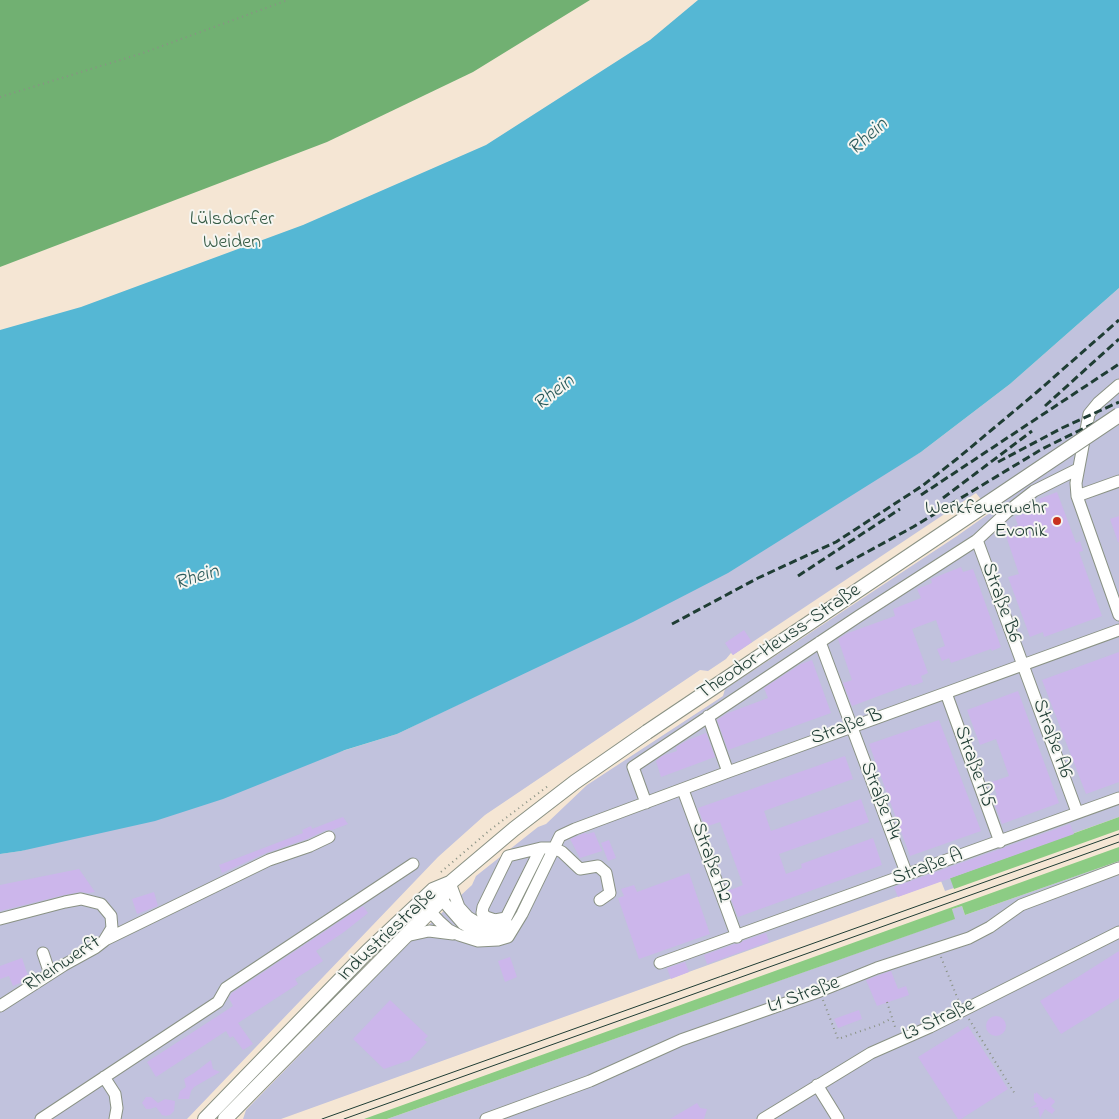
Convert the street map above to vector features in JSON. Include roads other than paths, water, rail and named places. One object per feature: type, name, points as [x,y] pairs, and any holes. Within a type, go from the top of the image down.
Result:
[{"type":"main road","name":"Theodor-Heuss-Straße","points":[[450,883],[514,829],[575,782],[1119,414]]},
{"type":"main road","name":"Industriestraße","points":[[205,1119],[368,951],[425,906],[450,883]]},
{"type":"main road","name":"Industriestraße","points":[[225,1119],[406,936],[425,906]]},
{"type":"lane","points":[[1119,385],[1098,403],[1089,414],[1076,483],[1078,496],[1119,615]]},
{"type":"lane","points":[[646,803],[633,767],[977,540],[1007,512],[1034,492],[1078,469]]},
{"type":"lane","points":[[1078,496],[1119,481]]},
{"type":"lane","name":"Straße B6","points":[[977,540],[1024,666]]},
{"type":"lane","name":"Straße B","points":[[515,925],[560,836],[851,726],[1024,666],[1119,630]]},
{"type":"lane","name":"Straße A4","points":[[820,642],[907,875]]},
{"type":"lane","name":"Straße A6","points":[[1024,666],[1077,812]]},
{"type":"lane","name":"Straße A5","points":[[946,693],[1000,842]]},
{"type":"lane","points":[[708,716],[728,772]]},
{"type":"lane","name":"Straße A2","points":[[683,790],[737,937]]},
{"type":"lane","name":"Straße A","points":[[660,963],[737,937],[1119,798]]},
{"type":"lane","points":[[104,941],[269,860],[310,846],[329,837]]},
{"type":"lane","points":[[541,848],[506,918],[495,920],[486,917],[482,913],[483,907],[508,856],[541,848],[554,848],[562,852],[580,869],[598,866],[606,873],[610,893],[600,900]]},
{"type":"lane","points":[[40,1119],[218,1002],[226,988],[413,864]]},
{"type":"lane","name":"L1 Straße","points":[[486,1119],[590,1081],[681,1040],[820,991],[877,968],[969,938],[1022,905],[1119,868]]},
{"type":"lane","points":[[450,883],[459,907],[468,917],[481,925],[501,929]]},
{"type":"lane","points":[[437,895],[463,924],[476,931],[488,933],[515,925]]},
{"type":"lane","name":"Rheinwerft","points":[[0,919],[81,899],[102,904],[111,916],[112,928],[104,941],[95,948],[0,1006]]},
{"type":"lane","points":[[425,906],[450,930],[459,935]]},
{"type":"lane","points":[[406,936],[429,931],[459,935],[478,941],[498,940],[508,936],[515,925]]},
{"type":"lane","name":"L3 Straße","points":[[763,1119],[872,1053],[899,1039],[930,1027],[1119,932]]},
{"type":"lane","points":[[43,953],[50,974]]},
{"type":"lane","points":[[104,1077],[115,1094],[117,1108],[115,1119]]},
{"type":"lane","points":[[817,1085],[838,1119]]},
{"type":"water","name":"Rhein","points":[[698,0],[1119,0],[1119,288],[1010,384],[921,452],[728,573],[633,622],[397,734],[345,750],[223,799],[155,821],[0,854],[0,330],[81,307],[303,225],[486,145],[650,40]]},
{"type":"tram line","points":[[322,1119],[1119,834]]},
{"type":"tram line","points":[[344,1119],[1119,842]]},
{"type":"railway","points":[[672,624],[758,578],[836,542],[922,486],[1037,392],[1119,320]]},
{"type":"railway","points":[[1045,406],[1119,339]]},
{"type":"railway","points":[[921,495],[1119,364]]},
{"type":"railway","points":[[998,462],[1062,428],[1119,402]]},
{"type":"railway","points":[[836,569],[913,527],[1042,449],[1119,411]]},
{"type":"railway","points":[[943,498],[1032,431]]},
{"type":"railway","points":[[798,576],[900,509]]},
{"type":"place","name":"Werkfeuerwehr Evonik","points":[[1057,521]]},
{"type":"park label","name":"Lülsdorfer Weiden","points":[[232,232]]}]
